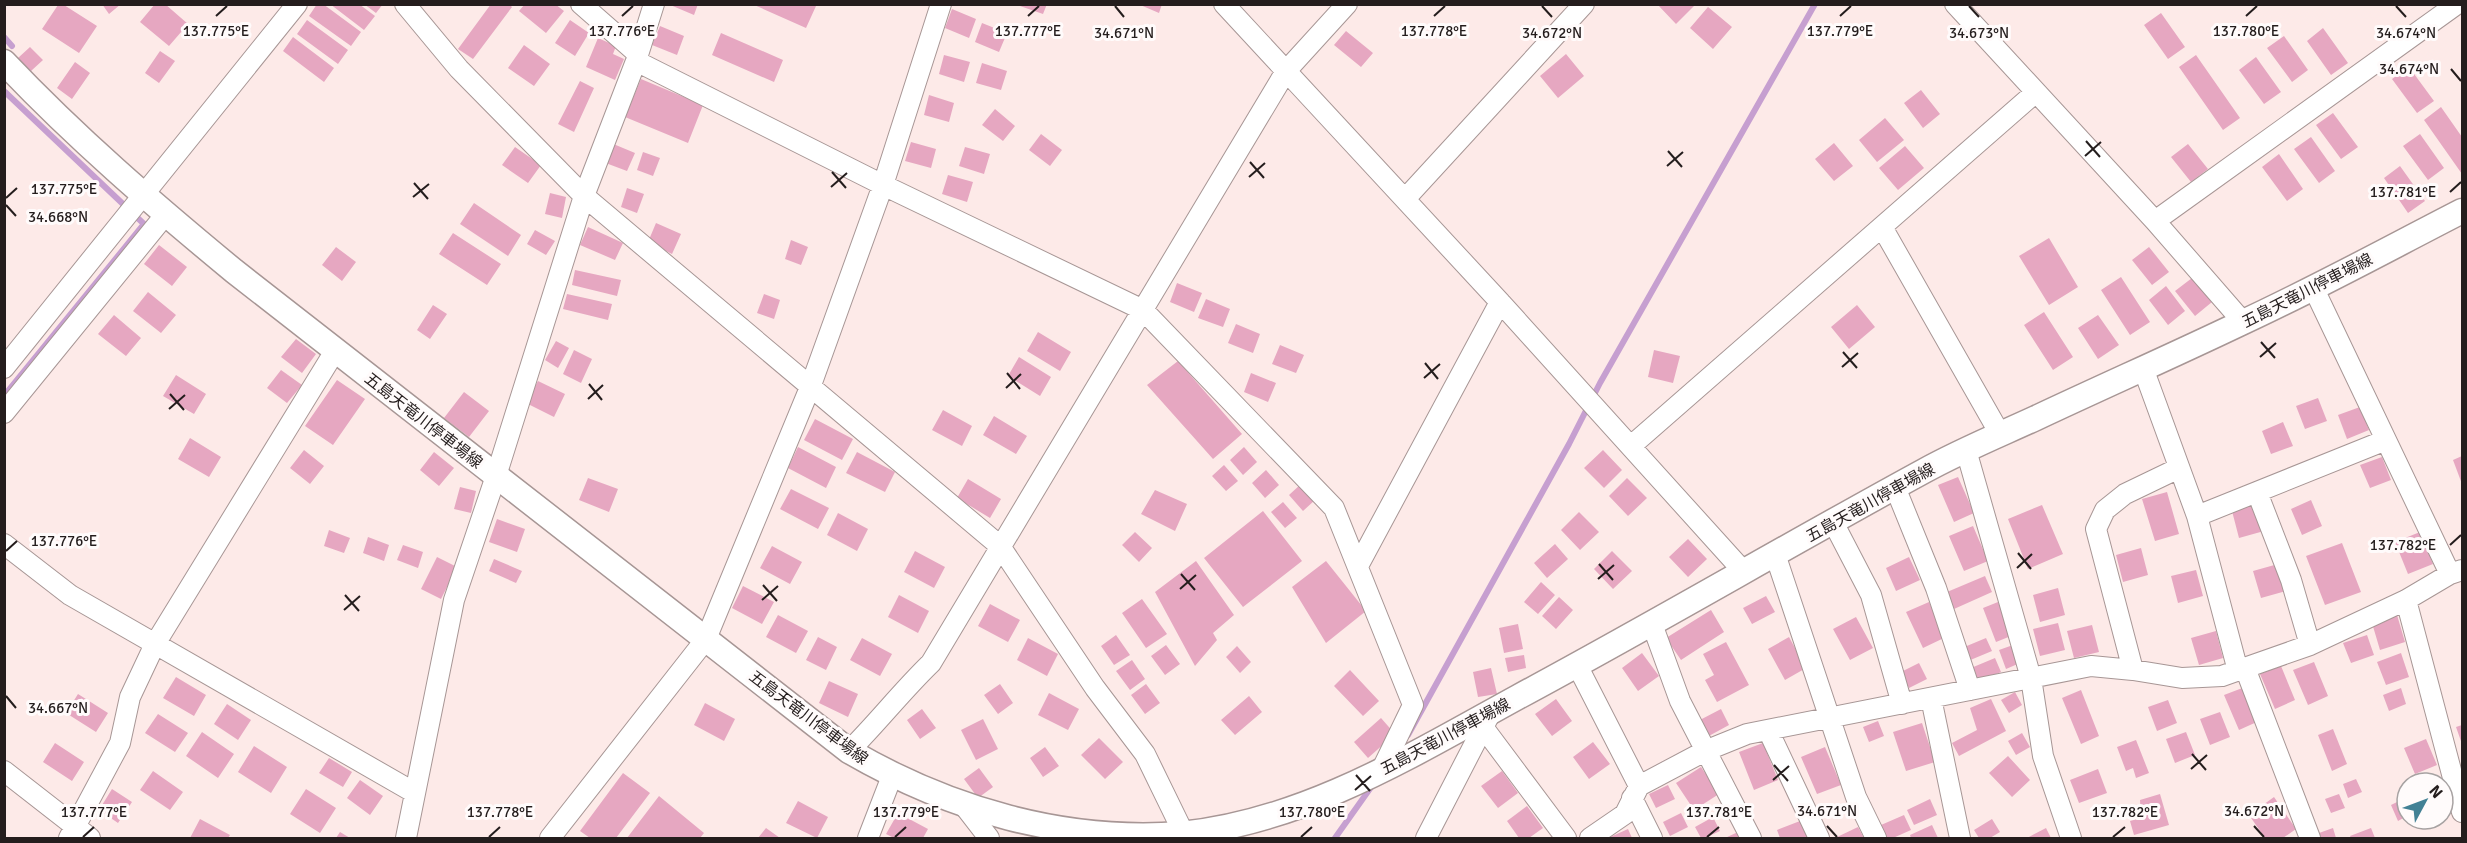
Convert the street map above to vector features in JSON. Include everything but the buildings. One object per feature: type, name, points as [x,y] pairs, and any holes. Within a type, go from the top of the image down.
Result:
[{"type":"main road","name":"五島天竜川停車場線","points":[[4,63],[79,137],[166,214],[336,351],[849,751],[892,776],[965,807],[1021,822],[1078,832],[1139,836],[1184,834],[1261,819],[1331,796],[1445,736],[1487,719],[1577,665],[1966,450],[2243,322],[2463,211]]},
{"type":"street","points":[[4,368],[297,4]]},
{"type":"street","points":[[405,4],[459,69],[584,196],[1000,546],[1095,688],[1145,754],[1184,834]]},
{"type":"street","points":[[581,4],[637,58],[883,184],[1143,309],[1334,508],[1413,705],[1389,766]]},
{"type":"street","points":[[406,838],[453,600],[496,476],[584,196],[637,58],[654,4]]},
{"type":"street","points":[[550,838],[706,639],[811,385],[883,184],[941,4]]},
{"type":"street","points":[[1224,4],[1500,302],[1744,572]]},
{"type":"street","points":[[849,751],[903,690],[931,663],[1286,71],[1347,4]]},
{"type":"street","points":[[1405,199],[1584,4]]},
{"type":"street","points":[[1955,4],[2155,221],[2243,322]]},
{"type":"street","points":[[2155,221],[2457,4]]},
{"type":"street","points":[[1631,446],[2036,92]]},
{"type":"street","points":[[4,413],[166,214]]},
{"type":"street","points":[[1882,227],[2000,435]]},
{"type":"street","points":[[1590,838],[1625,814],[1636,792],[1705,751],[1747,734],[2091,666],[2182,678],[2222,676],[2310,645],[2406,600],[2456,572],[2386,440],[2313,287]]},
{"type":"street","points":[[1358,566],[1500,302]]},
{"type":"street","points":[[4,771],[78,835],[120,743],[130,697],[155,644],[336,351]]},
{"type":"street","points":[[2143,368],[2197,516],[2241,669],[2310,838]]},
{"type":"street","points":[[2197,516],[2386,440]]},
{"type":"street","points":[[1966,450],[2031,678],[2043,756],[2071,838]]},
{"type":"street","points":[[2133,670],[2096,530],[2105,510],[2125,494],[2179,468]]},
{"type":"street","points":[[1895,488],[1936,588],[1970,690]]},
{"type":"street","points":[[2257,492],[2291,580],[2310,645]]},
{"type":"street","points":[[1833,522],[1870,596],[1902,704]]},
{"type":"street","points":[[4,544],[70,596],[415,794]]},
{"type":"street","points":[[1775,554],[1856,797],[1876,838]]},
{"type":"street","points":[[2406,600],[2463,812]]},
{"type":"street","points":[[1652,624],[1680,700],[1751,838]]},
{"type":"street","points":[[1577,665],[1636,792],[1652,838]]},
{"type":"street","points":[[1930,698],[1960,838]]},
{"type":"street","points":[[1426,838],[1487,719],[1566,838]]},
{"type":"street","points":[[1768,730],[1819,838]]},
{"type":"street","points":[[868,838],[892,776]]},
{"type":"street","points":[[965,807],[989,838]]},
{"type":"waterway","points":[[1408,735],[1569,444],[1600,383],[1815,4]]},
{"type":"waterway","points":[[4,37],[12,46]]},
{"type":"waterway","points":[[4,91],[144,224],[4,396]]},
{"type":"waterway","points":[[1335,838],[1374,783]]}]
